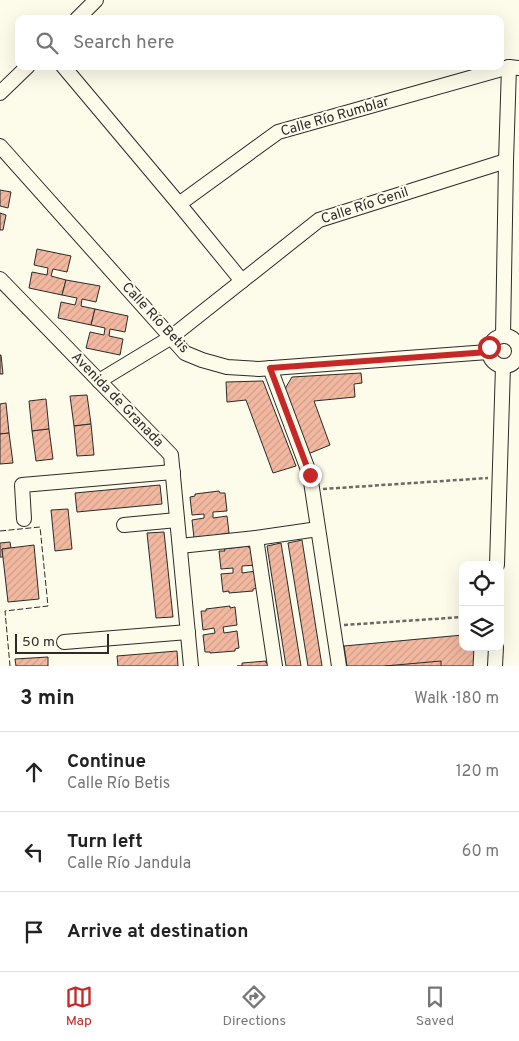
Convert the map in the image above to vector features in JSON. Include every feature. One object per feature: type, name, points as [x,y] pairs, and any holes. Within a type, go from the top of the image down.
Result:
[{"type":"street","points":[[81,15],[96,0]]},
{"type":"street","points":[[503,336],[506,161],[514,67]]},
{"type":"street","points":[[0,93],[24,70]]},
{"type":"street","points":[[66,70],[242,281]]},
{"type":"street","name":"Calle Río Rumblar","points":[[179,204],[278,132],[503,70]]},
{"type":"street","name":"Calle Río Betis","points":[[0,146],[185,353],[227,367],[259,369],[488,352]]},
{"type":"street","name":"Calle Río Genil","points":[[99,381],[170,338],[319,220],[506,161]]},
{"type":"street","name":"Avenida de Granada","points":[[0,279],[171,455],[191,666]]},
{"type":"street","points":[[498,336],[509,337],[514,340],[519,350],[513,363],[503,366],[491,360],[488,352],[491,342],[498,336]]},
{"type":"street","points":[[497,561],[503,366]]},
{"type":"street","points":[[270,368],[310,475],[339,666]]},
{"type":"street","points":[[24,519],[22,485],[173,472]]},
{"type":"street","points":[[124,525],[177,520]]},
{"type":"street","points":[[180,546],[318,530]]},
{"type":"street","points":[[256,538],[275,666]]},
{"type":"street","points":[[64,642],[188,632]]},
{"type":"street","points":[[495,666],[496,651]]},
{"type":"path","points":[[312,489],[499,477]]},
{"type":"path","points":[[333,626],[459,617]]},
{"type":"building","points":[[0,190],[11,192],[8,208],[0,206]]},
{"type":"building","points":[[0,213],[6,215],[3,230],[0,230]]},
{"type":"building","points":[[37,249],[71,256],[67,272],[53,269],[51,276],[66,280],[62,295],[29,288],[32,272],[47,275],[48,268],[34,265]]},
{"type":"building","points":[[66,280],[100,286],[96,302],[82,299],[81,306],[95,309],[91,325],[58,318],[61,302],[75,305],[77,298],[62,295]]},
{"type":"building","points":[[95,309],[128,316],[125,332],[110,329],[109,336],[123,339],[120,355],[86,348],[90,332],[104,335],[105,328],[91,325]]},
{"type":"building","points":[[1,355],[3,374],[0,374]]},
{"type":"building","points":[[361,373],[362,383],[354,384],[355,397],[314,401],[330,445],[308,454],[283,392],[292,377]]},
{"type":"building","points":[[263,381],[296,466],[273,473],[246,400],[227,402],[226,382]]},
{"type":"building","points":[[87,395],[91,424],[74,426],[70,396]]},
{"type":"building","points":[[46,399],[49,429],[32,431],[29,401]]},
{"type":"building","points":[[6,403],[9,433],[0,434],[0,404]]},
{"type":"building","points":[[91,424],[94,455],[77,456],[74,426]]},
{"type":"building","points":[[49,429],[53,459],[36,461],[32,431]]},
{"type":"building","points":[[9,433],[13,463],[0,464],[0,434]]},
{"type":"building","points":[[160,485],[162,504],[77,512],[75,493]]},
{"type":"building","points":[[219,491],[220,493],[225,493],[227,511],[213,512],[213,518],[227,516],[229,533],[194,538],[192,520],[204,518],[204,514],[192,515],[190,497],[195,496],[195,494]]},
{"type":"building","points":[[68,509],[72,549],[55,551],[51,510]]},
{"type":"building","points":[[164,532],[173,617],[156,618],[147,533]]},
{"type":"building","points":[[302,540],[322,666],[308,666],[288,543]]},
{"type":"building","points":[[10,542],[11,548],[2,549],[3,557],[0,557],[0,543]]},
{"type":"building","points":[[281,543],[301,666],[286,666],[267,546]]},
{"type":"building","points":[[34,545],[39,599],[8,602],[2,549]]},
{"type":"building","points":[[248,546],[249,548],[254,547],[256,565],[242,566],[242,573],[256,571],[258,588],[253,589],[253,591],[223,592],[221,574],[233,573],[233,568],[221,569],[219,551]]},
{"type":"building","points":[[230,606],[230,608],[235,607],[237,625],[223,627],[224,633],[237,631],[239,648],[235,649],[235,651],[205,652],[203,635],[215,633],[214,628],[203,630],[201,611]]},
{"type":"building","points":[[459,635],[459,651],[474,651],[473,666],[347,666],[344,646]]},
{"type":"building","points":[[177,651],[178,666],[118,666],[117,656]]},
{"type":"building","points":[[48,657],[48,666],[16,666],[15,659]]},
{"type":"building","points":[[266,661],[266,663],[271,662],[272,666],[242,666],[242,663]]},
{"type":"building","points":[[441,661],[441,666],[385,666]]},
{"type":"fence","points":[[0,531],[40,527],[48,606],[5,611],[10,666]]},
{"type":"route","points":[[310,475],[270,368],[488,352],[489,347]]}]
